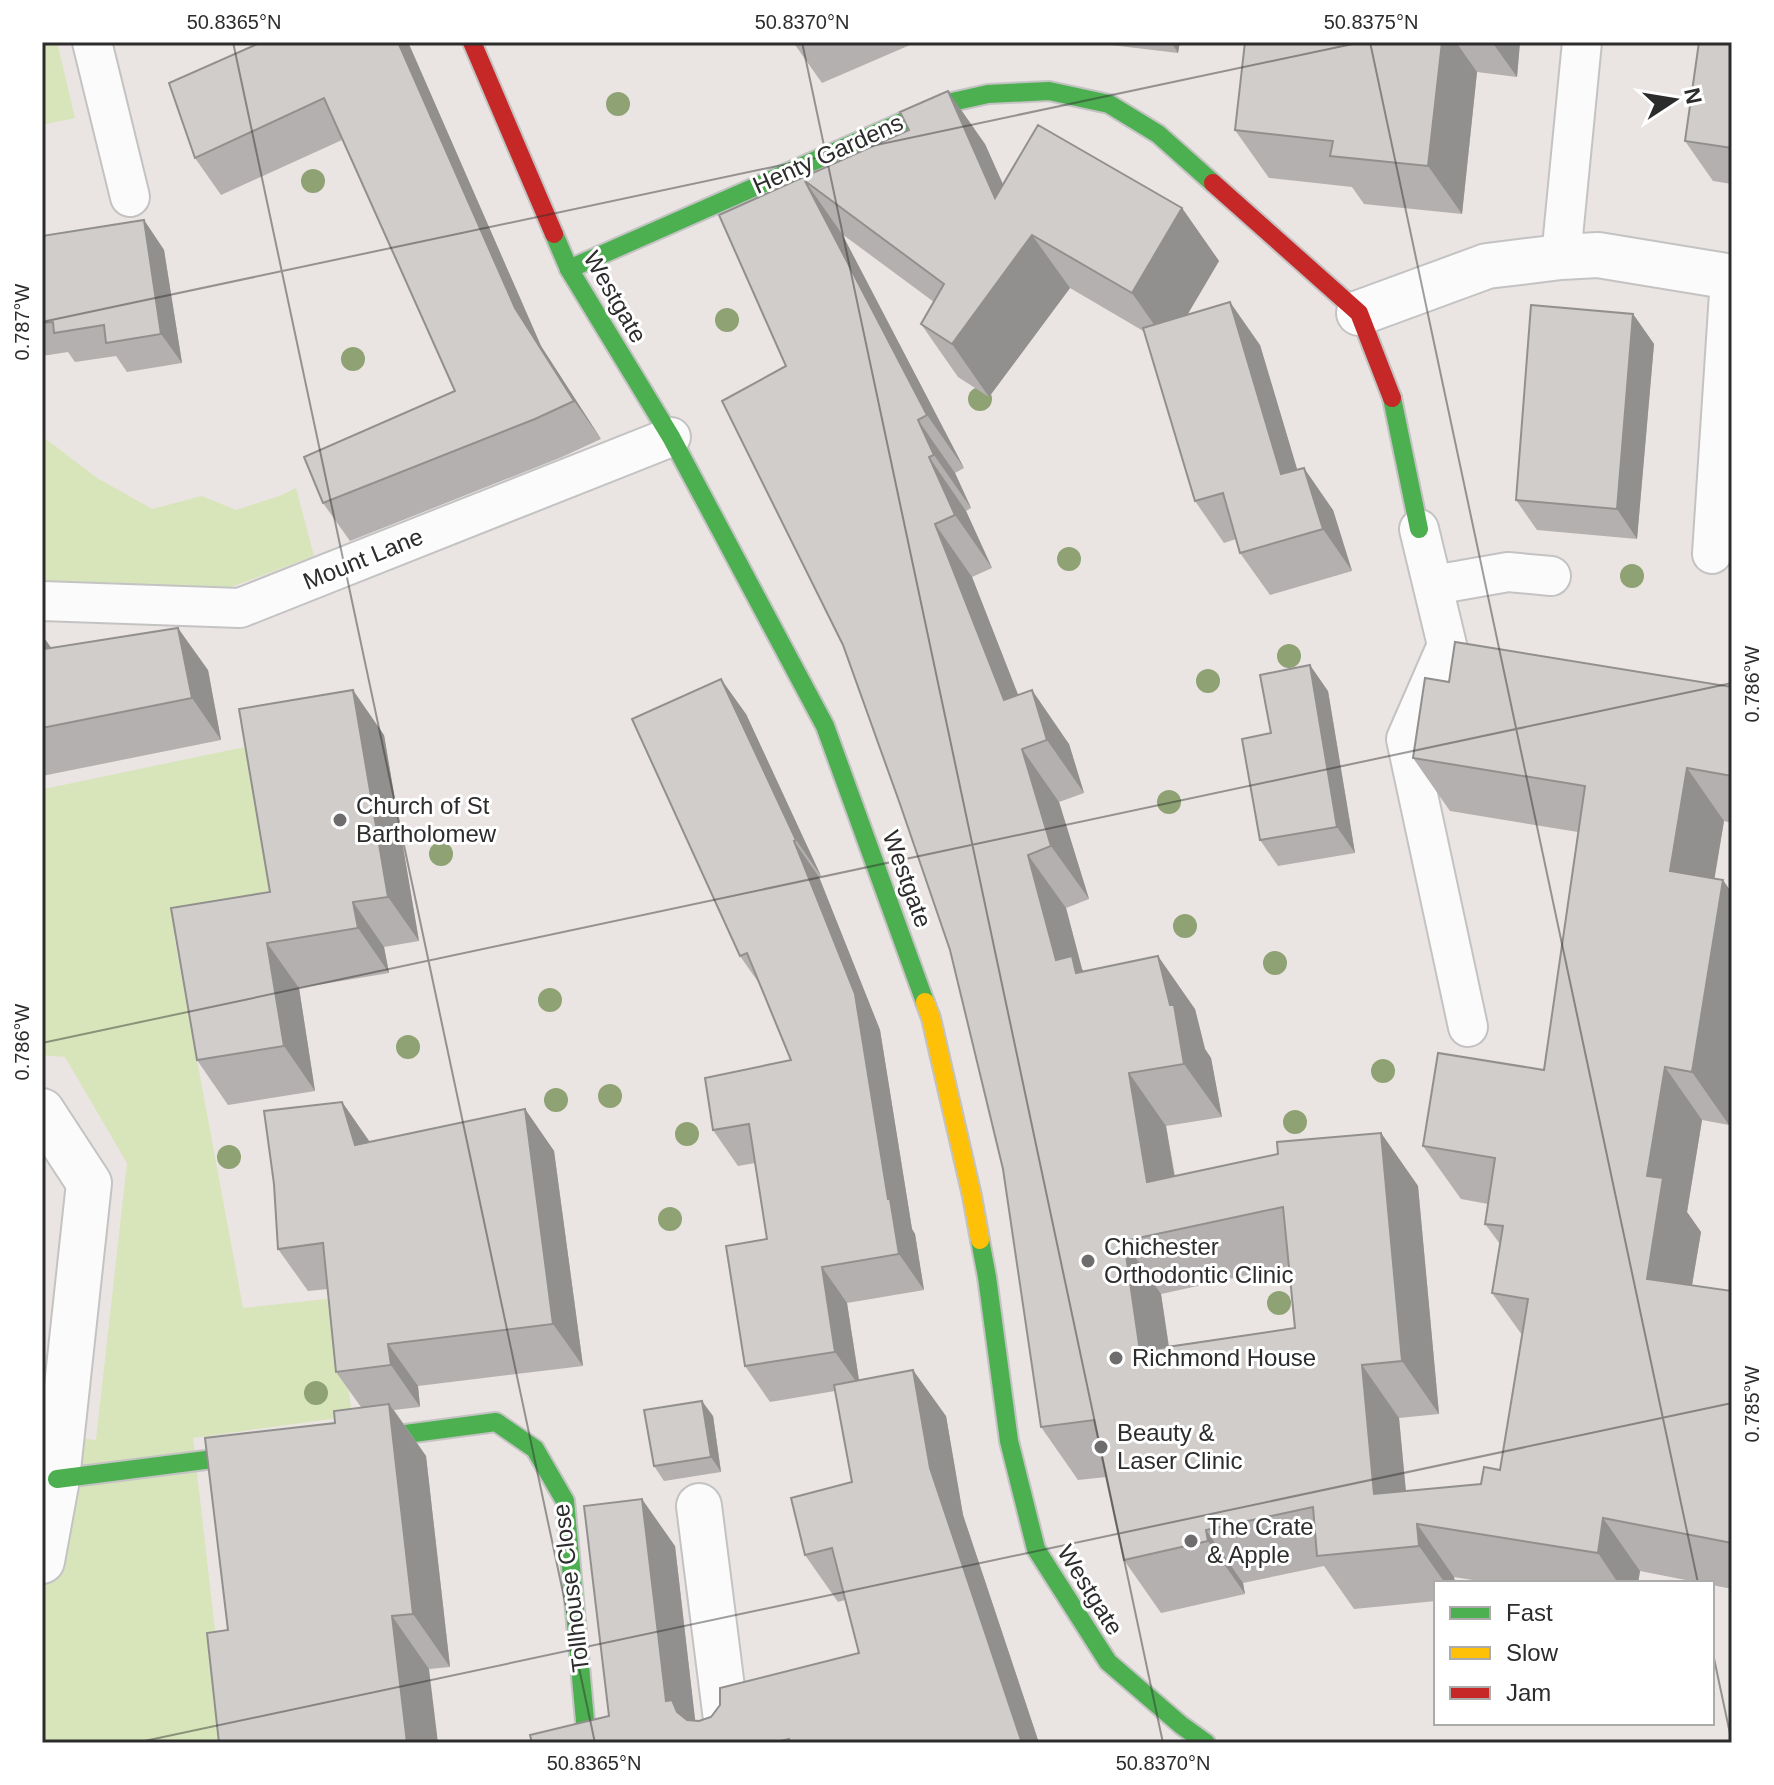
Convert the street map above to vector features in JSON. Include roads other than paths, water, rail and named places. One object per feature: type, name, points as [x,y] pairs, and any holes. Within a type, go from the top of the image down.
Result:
[{"type":"street","name":"Westgate","points":[[472,42],[569,269],[671,437],[825,726],[931,1018],[972,1196],[987,1277],[1009,1441],[1036,1549],[1108,1662],[1206,1743]]},
{"type":"street","name":"Henty Gardens","points":[[569,269],[943,104],[988,94],[1049,91],[1109,104],[1158,134],[1359,313],[1390,390],[1419,529]]},
{"type":"street","points":[[1359,313],[1487,266],[1561,257],[1598,255],[1731,277]]},
{"type":"street","points":[[42,1111],[89,1183],[57,1479],[42,1561]]},
{"type":"street","name":"Tollhouse Close","points":[[339,1443],[496,1422],[535,1449],[565,1501],[587,1743]]},
{"type":"street","points":[[57,1479],[292,1449]]},
{"type":"street","points":[[699,1506],[729,1743]]},
{"type":"lane","points":[[92,42],[130,197]]},
{"type":"lane","points":[[1561,257],[1582,42]]},
{"type":"lane","points":[[1712,554],[1731,277]]},
{"type":"lane","name":"Mount Lane","points":[[42,601],[240,608],[671,437]]},
{"type":"lane","points":[[1419,529],[1447,645],[1406,739],[1468,1027]]},
{"type":"lane","points":[[1434,585],[1508,572],[1551,576]]},
{"type":"place","name":"Church of St Bartholomew","points":[[340,820]]},
{"type":"place","name":"Chichester Orthodontic Clinic","points":[[1088,1261]]},
{"type":"place","name":"Richmond House","points":[[1116,1358]]},
{"type":"place","name":"Beauty & Laser Clinic","points":[[1101,1447]]},
{"type":"place","name":"The Crate & Apple","points":[[1191,1541]]}]
